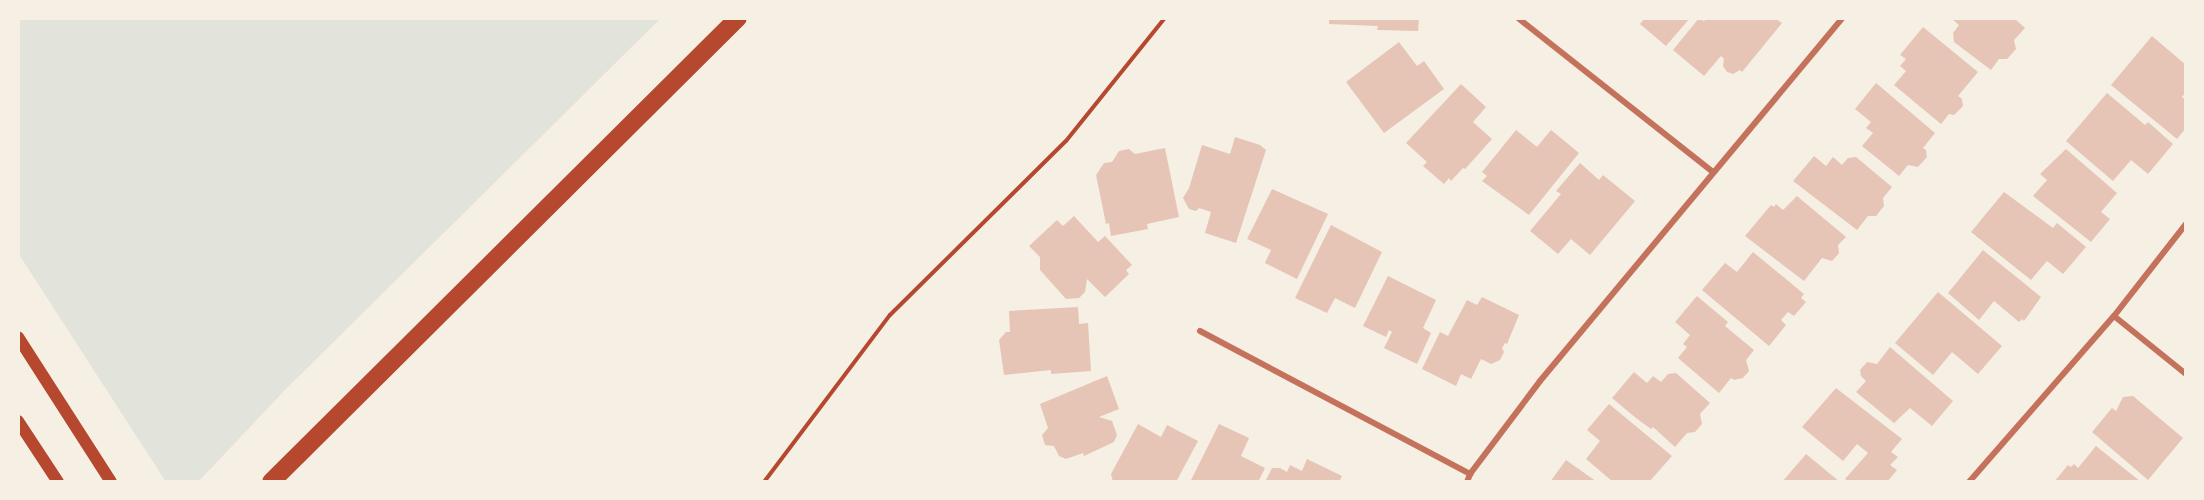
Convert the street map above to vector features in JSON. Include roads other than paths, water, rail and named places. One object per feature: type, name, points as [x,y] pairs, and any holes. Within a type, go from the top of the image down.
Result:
[{"type":"highway","points":[[271,482],[738,18]]},
{"type":"main road","points":[[18,338],[111,482]]},
{"type":"main road","points":[[18,421],[57,482]]},
{"type":"street","points":[[1518,18],[1712,171]]},
{"type":"street","points":[[1467,482],[1470,474],[1540,381],[1712,171],[1842,18]]},
{"type":"street","points":[[1969,482],[2114,316],[2186,224]]},
{"type":"street","points":[[2114,316],[2186,374]]},
{"type":"street","points":[[1200,331],[1470,474]]}]
